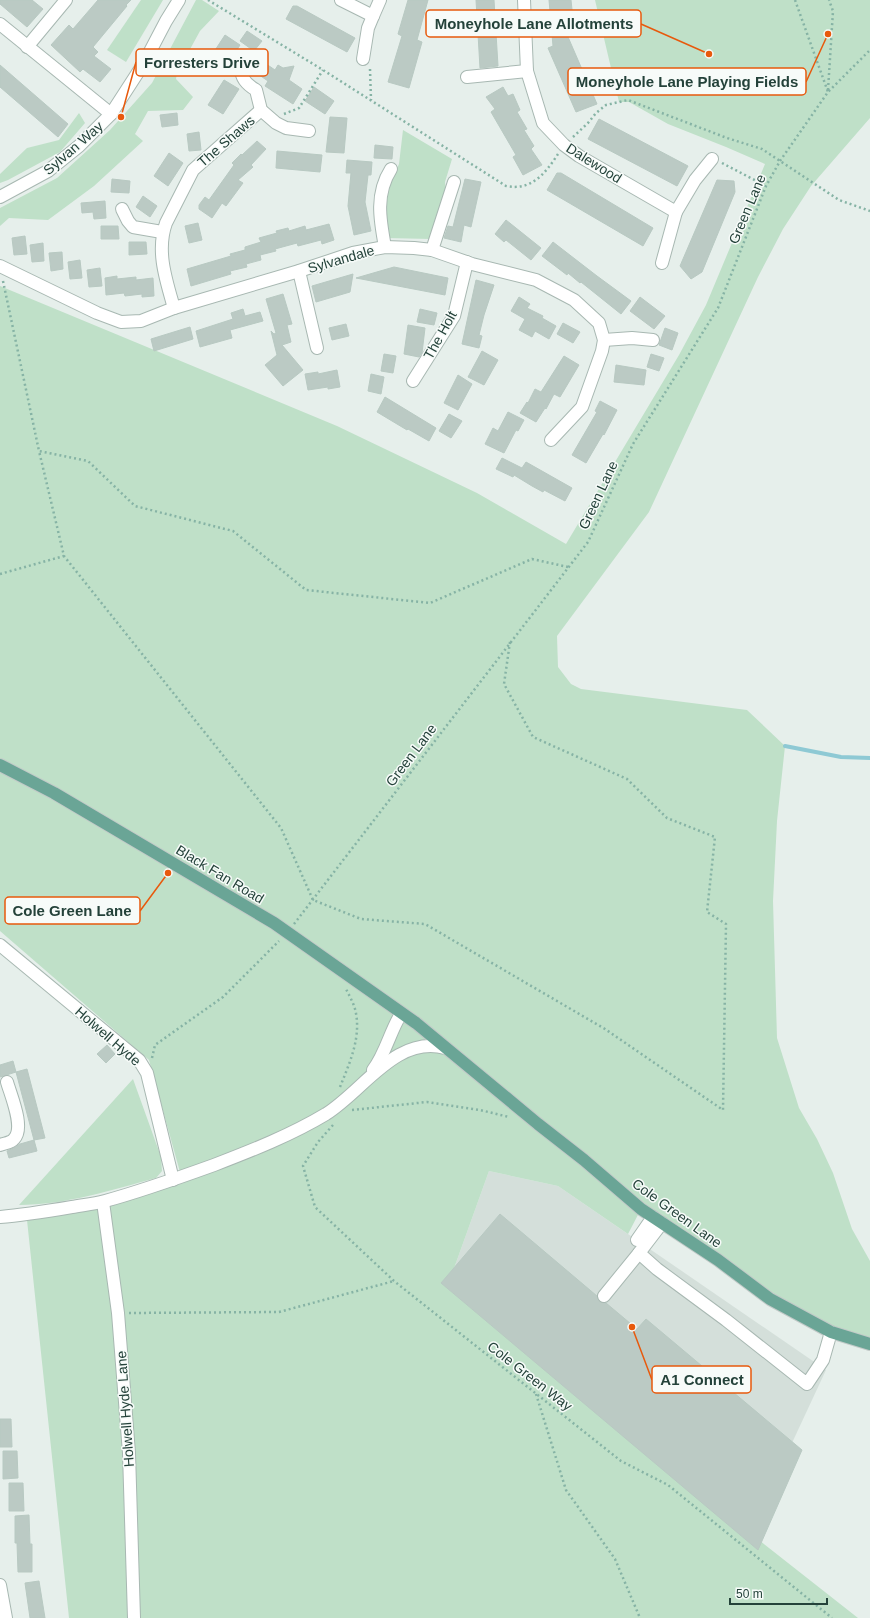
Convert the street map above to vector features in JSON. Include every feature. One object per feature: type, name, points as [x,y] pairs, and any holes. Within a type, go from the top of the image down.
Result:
[{"type":"main road","name":"Black Fan Road","points":[[0,765],[54,793],[274,923],[416,1024]]},
{"type":"main road","name":"Cole Green Lane","points":[[416,1024],[584,1160],[641,1209],[718,1260],[770,1299],[831,1332],[870,1344]]},
{"type":"street","points":[[27,47],[66,0]]},
{"type":"street","name":"Sylvan Way","points":[[0,197],[21,187],[48,171],[79,146],[111,114],[144,64],[166,21],[179,0]]},
{"type":"street","points":[[341,0],[373,16]]},
{"type":"street","points":[[363,59],[368,28],[380,0]]},
{"type":"street","name":"Dalewood","points":[[524,0],[527,71],[543,123],[564,145],[579,156],[676,212]]},
{"type":"street","points":[[0,24],[111,114]]},
{"type":"street","points":[[243,61],[240,69],[242,76],[246,85],[256,90],[261,110],[276,123],[286,128],[309,131]]},
{"type":"street","points":[[467,77],[527,71]]},
{"type":"street","name":"The Shaws","points":[[174,308],[166,284],[161,253],[162,232],[193,170],[261,110]]},
{"type":"street","points":[[662,263],[676,212],[695,180],[712,159]]},
{"type":"street","points":[[385,248],[381,225],[380,196],[384,179],[391,169]]},
{"type":"street","points":[[432,250],[454,182]]},
{"type":"street","points":[[122,209],[133,227],[162,232]]},
{"type":"street","name":"Sylvandale","points":[[0,266],[97,313],[121,322],[141,321],[174,308],[299,271],[353,253],[385,248],[414,248],[432,250],[467,262],[536,280],[574,300],[599,323],[604,340]]},
{"type":"street","name":"The Holt","points":[[413,381],[454,316],[467,262]]},
{"type":"street","points":[[299,271],[317,348]]},
{"type":"street","points":[[551,440],[582,407],[602,351],[604,340],[632,338],[653,340]]},
{"type":"street","name":"Holwell Hyde","points":[[0,946],[139,1060],[147,1073],[173,1180]]},
{"type":"street","points":[[361,1087],[379,1062],[393,1028],[401,1014]]},
{"type":"street","points":[[0,1217],[26,1215],[104,1202],[173,1180],[275,1141],[306,1126],[337,1107],[398,1055],[412,1048],[424,1045],[445,1048]]},
{"type":"street","points":[[0,1145],[13,1141],[18,1134],[19,1125],[7,1082]]},
{"type":"street","name":"Holwell Hyde Lane","points":[[104,1202],[118,1313],[129,1453],[134,1618]]},
{"type":"street","points":[[637,1240],[657,1220]]},
{"type":"street","points":[[604,1296],[639,1253],[657,1220]]},
{"type":"street","points":[[639,1253],[657,1269],[726,1320],[807,1384],[822,1360],[831,1332]]},
{"type":"street","points":[[0,1585],[6,1618]]},
{"type":"path","points":[[208,0],[323,70],[506,186],[516,188],[540,178],[548,170],[564,145],[588,123],[596,113],[606,105],[628,100],[727,138],[762,149],[839,200],[870,211]]},
{"type":"path","points":[[795,0],[828,92]]},
{"type":"path","points":[[828,92],[833,11],[829,0]]},
{"type":"path","name":"Green Lane","points":[[296,921],[588,542],[632,444],[718,308],[766,186],[780,161],[828,92],[870,50]]},
{"type":"path","points":[[363,59],[370,68],[371,100]]},
{"type":"path","points":[[283,114],[299,108],[323,70]]},
{"type":"path","points":[[712,159],[766,186]]},
{"type":"path","points":[[0,266],[39,451],[64,556],[281,828],[313,900],[361,919],[425,924],[605,1029],[723,1110],[726,924],[707,912],[714,837],[667,818],[627,779],[533,737],[504,684],[510,642]]},
{"type":"path","points":[[39,451],[88,461],[134,506],[233,531],[306,590],[430,603],[532,559],[568,567]]},
{"type":"path","points":[[0,574],[64,556]]},
{"type":"path","points":[[147,1073],[155,1045],[223,996],[283,937]]},
{"type":"path","points":[[339,1088],[353,1056],[357,1030],[355,1008],[343,984]]},
{"type":"path","points":[[348,1111],[375,1106],[427,1102],[480,1110],[516,1118]]},
{"type":"path","name":"Cole Green Way","points":[[339,1121],[333,1125],[318,1142],[303,1166],[315,1207],[394,1281],[536,1394],[621,1461],[668,1485],[832,1618]]},
{"type":"path","points":[[118,1313],[279,1312],[394,1281]]},
{"type":"path","points":[[536,1394],[566,1490],[615,1559],[640,1618]]},
{"type":"shaded area","points":[[489,1171],[558,1186],[826,1370],[750,1533],[448,1285]]},
{"type":"green space","points":[[141,0],[163,0],[126,62],[107,50]]},
{"type":"green space","points":[[196,0],[202,0],[219,11],[200,31],[177,73],[176,79],[193,97],[183,110],[148,111],[135,134],[143,141],[94,186],[48,220],[9,218],[0,226],[0,208],[57,178],[110,130],[152,83]]},
{"type":"green space","points":[[595,0],[870,0],[870,118],[811,186],[783,229],[758,277],[649,512],[557,636],[558,667],[571,684],[581,689],[747,710],[785,746],[777,821],[773,901],[777,1038],[799,1108],[817,1139],[833,1173],[852,1229],[870,1261],[870,1344],[831,1332],[641,1209],[628,1234],[558,1186],[489,1171],[448,1285],[750,1533],[858,1618],[69,1618],[27,1220],[101,1207],[183,1183],[149,1060],[0,931],[0,286],[337,426],[477,493],[566,544],[679,355],[706,305],[765,164],[668,124],[629,102],[619,102]]},
{"type":"green space","points":[[79,113],[85,123],[60,152],[0,183],[0,174],[27,148],[59,140]]},
{"type":"green space","points":[[403,130],[452,159],[445,182],[446,197],[431,239],[386,238],[385,218],[387,190],[399,164]]},
{"type":"green space","points":[[133,1079],[161,1157],[162,1171],[156,1178],[71,1200],[19,1205]]},
{"type":"building","points":[[0,0],[32,0],[43,9],[27,27],[0,4]]},
{"type":"building","points":[[98,0],[131,0],[93,47],[98,52],[94,56],[111,69],[100,82],[83,69],[80,72],[51,45],[69,25],[73,29]]},
{"type":"building","points":[[408,0],[428,0],[417,40],[422,42],[409,88],[388,82],[402,36],[398,34]]},
{"type":"building","points":[[476,0],[494,0],[498,66],[480,68]]},
{"type":"building","points":[[549,0],[571,0],[574,29],[565,30],[597,104],[576,112],[548,48],[553,46]]},
{"type":"building","points":[[293,6],[297,6],[355,38],[347,52],[286,19]]},
{"type":"building","points":[[247,31],[262,41],[254,51],[240,41]]},
{"type":"building","points":[[225,35],[240,45],[221,74],[206,64]]},
{"type":"building","points":[[256,57],[275,70],[278,65],[283,68],[294,66],[289,80],[302,89],[293,104],[265,86],[268,81],[249,68]]},
{"type":"building","points":[[0,65],[68,124],[58,137],[0,87]]},
{"type":"building","points":[[224,80],[239,89],[223,114],[208,105]]},
{"type":"building","points":[[314,87],[334,101],[325,114],[305,101]]},
{"type":"building","points":[[503,87],[508,96],[513,94],[520,110],[517,112],[527,129],[524,130],[534,146],[531,149],[542,165],[523,175],[513,157],[516,155],[491,112],[495,109],[486,97]]},
{"type":"building","points":[[177,113],[178,125],[162,127],[160,115]]},
{"type":"building","points":[[330,117],[347,118],[344,153],[326,152]]},
{"type":"building","points":[[599,119],[688,166],[677,186],[588,139]]},
{"type":"building","points":[[199,132],[201,150],[189,151],[187,134]]},
{"type":"building","points":[[257,141],[266,149],[251,165],[253,167],[238,180],[243,183],[226,206],[222,203],[212,218],[199,209],[199,205],[205,197],[209,200],[234,165],[232,163]]},
{"type":"building","points":[[375,145],[393,147],[392,159],[374,158]]},
{"type":"building","points":[[277,151],[322,155],[320,172],[276,168]]},
{"type":"building","points":[[169,153],[183,163],[168,186],[154,176]]},
{"type":"building","points":[[347,160],[372,162],[371,175],[368,175],[365,202],[371,231],[354,235],[348,206],[351,173],[346,173]]},
{"type":"building","points":[[557,173],[561,173],[653,228],[643,246],[547,190]]},
{"type":"building","points":[[112,179],[130,181],[129,193],[111,192]]},
{"type":"building","points":[[465,179],[481,182],[471,227],[464,225],[461,242],[444,238],[448,226],[453,227]]},
{"type":"building","points":[[717,180],[734,181],[735,192],[702,272],[691,279],[680,266]]},
{"type":"building","points":[[143,196],[157,206],[150,217],[136,207]]},
{"type":"building","points":[[105,201],[106,218],[94,219],[93,212],[82,213],[81,203]]},
{"type":"building","points":[[506,220],[541,248],[531,260],[506,240],[504,242],[495,234]]},
{"type":"building","points":[[198,223],[202,240],[189,243],[185,226]]},
{"type":"building","points":[[329,224],[334,240],[322,244],[321,240],[298,246],[297,243],[275,249],[276,251],[260,255],[261,260],[246,264],[247,267],[230,271],[231,274],[191,286],[187,269],[231,256],[230,254],[245,250],[245,247],[261,242],[259,238],[277,233],[276,231],[288,228],[289,231],[305,226],[306,230]]},
{"type":"building","points":[[101,226],[118,226],[119,239],[101,239]]},
{"type":"building","points":[[25,236],[27,254],[14,255],[12,238]]},
{"type":"building","points":[[129,242],[146,242],[147,254],[129,255]]},
{"type":"building","points":[[553,242],[631,301],[621,314],[581,282],[580,283],[568,273],[567,275],[542,256]]},
{"type":"building","points":[[43,243],[44,261],[32,262],[30,245]]},
{"type":"building","points":[[62,252],[63,269],[51,271],[49,253]]},
{"type":"building","points":[[80,260],[82,278],[70,279],[68,262]]},
{"type":"building","points":[[394,267],[448,278],[445,295],[356,278]]},
{"type":"building","points":[[100,268],[102,286],[89,287],[87,270]]},
{"type":"building","points":[[353,274],[350,292],[316,302],[312,286]]},
{"type":"building","points":[[117,276],[117,279],[136,277],[136,280],[153,278],[154,296],[142,297],[142,294],[125,296],[124,293],[106,295],[105,278]]},
{"type":"building","points":[[476,280],[494,285],[479,335],[482,336],[479,348],[462,344]]},
{"type":"building","points":[[283,294],[292,324],[287,325],[291,342],[282,345],[303,370],[283,386],[265,365],[277,355],[271,331],[274,334],[276,333],[266,299]]},
{"type":"building","points":[[519,297],[530,304],[527,308],[543,316],[542,318],[556,326],[549,339],[535,331],[532,337],[519,330],[525,319],[511,311]]},
{"type":"building","points":[[640,297],[665,316],[654,329],[630,311]]},
{"type":"building","points":[[243,309],[245,316],[260,312],[263,321],[230,330],[232,338],[200,347],[196,331],[233,319],[231,313]]},
{"type":"building","points":[[420,309],[437,313],[434,325],[417,322]]},
{"type":"building","points":[[563,323],[580,332],[573,343],[557,334]]},
{"type":"building","points":[[346,324],[349,336],[332,340],[329,328]]},
{"type":"building","points":[[408,325],[425,328],[422,353],[419,357],[404,354]]},
{"type":"building","points":[[190,327],[193,339],[154,351],[151,339]]},
{"type":"building","points":[[665,328],[678,333],[672,350],[659,345]]},
{"type":"building","points":[[482,351],[498,360],[484,385],[468,377]]},
{"type":"building","points":[[384,354],[396,356],[393,373],[381,371]]},
{"type":"building","points":[[651,354],[664,358],[659,371],[647,367]]},
{"type":"building","points":[[564,356],[579,365],[560,397],[554,394],[546,409],[545,408],[536,422],[520,413],[527,402],[528,403],[535,389],[541,392]]},
{"type":"building","points":[[616,365],[646,370],[644,385],[614,382]]},
{"type":"building","points":[[337,370],[340,387],[308,390],[305,374],[318,372],[318,374]]},
{"type":"building","points":[[371,374],[384,377],[381,394],[368,391]]},
{"type":"building","points":[[458,375],[472,384],[458,410],[444,403]]},
{"type":"building","points":[[385,397],[436,428],[429,441],[377,412]]},
{"type":"building","points":[[600,401],[617,410],[604,435],[603,434],[586,463],[572,455],[597,412],[595,411]]},
{"type":"building","points":[[508,412],[524,420],[518,431],[516,430],[504,453],[485,444],[493,428],[498,431]]},
{"type":"building","points":[[449,414],[462,421],[451,438],[439,431]]},
{"type":"building","points":[[502,458],[522,468],[526,462],[572,488],[565,501],[544,490],[543,492],[514,475],[513,477],[496,469]]},
{"type":"building","points":[[107,1045],[115,1054],[106,1063],[97,1054]]},
{"type":"building","points":[[13,1061],[16,1072],[0,1077],[0,1065]]},
{"type":"building","points":[[27,1069],[45,1138],[34,1140],[16,1072]]},
{"type":"building","points":[[34,1140],[37,1151],[9,1158],[7,1151],[20,1144]]},
{"type":"building","points":[[500,1214],[597,1296],[600,1302],[606,1303],[637,1329],[646,1319],[802,1450],[758,1550],[441,1283]]},
{"type":"building","points":[[0,1419],[11,1419],[12,1447],[0,1447]]},
{"type":"building","points":[[3,1451],[17,1451],[18,1478],[3,1479]]},
{"type":"building","points":[[9,1483],[23,1483],[24,1511],[9,1511]]},
{"type":"building","points":[[29,1515],[30,1544],[32,1544],[32,1572],[18,1572],[17,1543],[15,1543],[15,1516]]},
{"type":"building","points":[[39,1581],[45,1618],[30,1618],[25,1583]]},
{"type":"waterway","points":[[785,746],[841,757],[870,758]]},
{"type":"place","name":"Moneyhole Lane Playing Fields","points":[[828,34]]},
{"type":"place","name":"Moneyhole Lane Allotments","points":[[709,54]]},
{"type":"place","name":"Forresters Drive","points":[[121,117]]},
{"type":"place","name":"Cole Green Lane","points":[[168,873]]},
{"type":"place","name":"A1 Connect","points":[[632,1327]]}]
